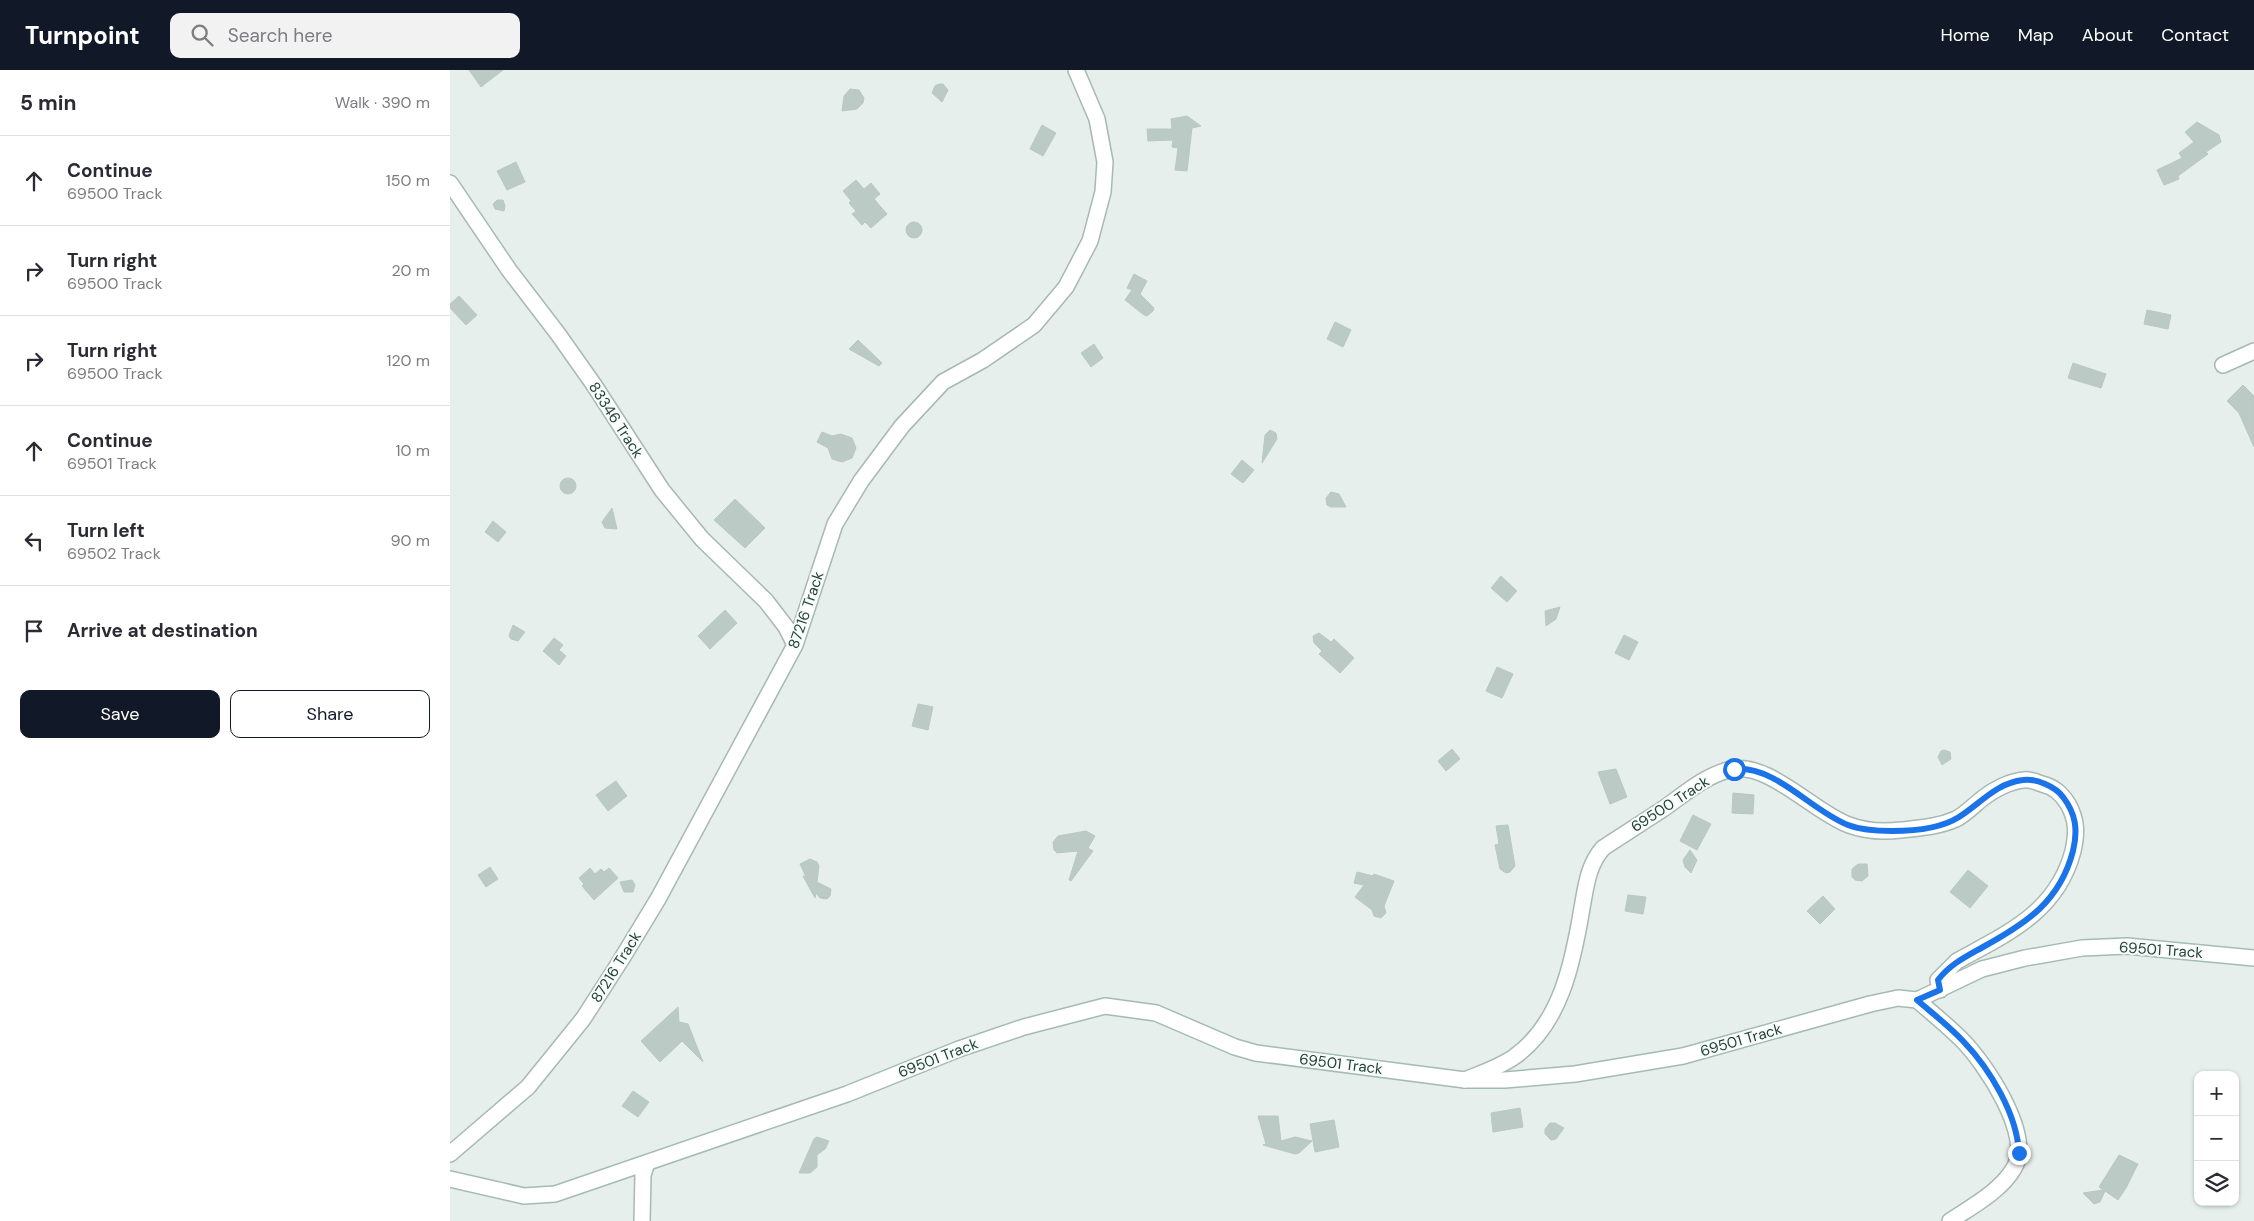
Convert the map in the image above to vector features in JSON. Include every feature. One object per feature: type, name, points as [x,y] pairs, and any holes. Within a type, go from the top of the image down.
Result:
[{"type":"street","name":"87216 Track","points":[[450,1154],[528,1087],[583,1019],[621,960],[658,899],[795,645],[835,524],[861,481],[902,426],[943,382],[983,360],[1034,325],[1066,286],[1090,241],[1103,192],[1105,162],[1097,120],[1076,70]]},
{"type":"street","name":"83346 Track","points":[[450,183],[509,270],[589,378],[662,490],[719,557],[766,601],[786,627],[795,645]]},
{"type":"street","points":[[2222,365],[2254,351]]},
{"type":"street","name":"69500 Track","points":[[1465,1080],[1513,1058],[1536,1039],[1567,980],[1587,881],[1595,857],[1603,848],[1696,784],[1728,770],[1751,771],[1769,777],[1835,818],[1848,824],[1871,830],[1893,831],[1943,824],[1959,817],[1984,796],[2024,779],[2050,786],[2058,791],[2073,814],[2076,826],[2076,837],[2068,868],[2062,882],[2048,900],[2025,923],[1957,961],[1948,968],[1938,980],[1940,990]]},
{"type":"street","name":"69501 Track","points":[[450,1179],[524,1196],[555,1194],[847,1094],[950,1052],[1014,1030],[1105,1006],[1156,1013],[1235,1047],[1256,1053],[1465,1080],[1504,1080],[1576,1074],[1683,1056],[1870,1004],[1898,998],[1917,1000],[1982,970],[2025,958],[2082,948],[2127,946],[2254,958]]},
{"type":"street","points":[[1917,1000],[1969,1048],[2010,1110],[2018,1135],[2019,1153],[2015,1167],[2004,1182],[1950,1221]]},
{"type":"street","points":[[642,1221],[643,1175],[647,1163]]},
{"type":"building","points":[[469,70],[503,70],[481,87]]},
{"type":"building","points":[[943,84],[948,90],[942,102],[932,93],[935,86]]},
{"type":"building","points":[[850,89],[859,90],[864,98],[863,103],[857,109],[842,111],[844,96]]},
{"type":"building","points":[[1187,116],[1201,126],[1192,128],[1187,171],[1175,170],[1178,148],[1172,147],[1173,140],[1148,141],[1147,129],[1172,129],[1171,119]]},
{"type":"building","points":[[2197,122],[2219,135],[2221,142],[2178,176],[2179,179],[2164,185],[2157,170],[2182,158],[2179,153],[2194,142],[2185,132]]},
{"type":"building","points":[[1042,125],[1056,133],[1043,156],[1030,149]]},
{"type":"building","points":[[516,162],[525,182],[507,190],[497,171]]},
{"type":"building","points":[[856,180],[864,189],[871,183],[880,194],[874,199],[887,214],[871,228],[865,222],[862,225],[852,214],[856,211],[849,203],[851,201],[843,191]]},
{"type":"building","points":[[497,200],[503,200],[504,211],[495,209],[493,204]]},
{"type":"building","points":[[911,222],[917,222],[922,227],[920,236],[911,238],[906,233],[906,227]]},
{"type":"building","points":[[1134,274],[1147,281],[1140,294],[1154,308],[1147,316],[1125,300],[1132,290],[1127,288]]},
{"type":"building","points":[[459,296],[477,315],[466,325],[450,308],[450,304]]},
{"type":"building","points":[[2147,310],[2171,315],[2168,329],[2144,324]]},
{"type":"building","points":[[1335,322],[1351,330],[1343,347],[1327,339]]},
{"type":"building","points":[[858,340],[882,363],[879,366],[849,349]]},
{"type":"building","points":[[1094,344],[1103,358],[1091,367],[1081,353]]},
{"type":"building","points":[[2073,363],[2106,374],[2101,388],[2068,378]]},
{"type":"building","points":[[2243,385],[2254,396],[2254,447],[2239,413],[2227,401]]},
{"type":"building","points":[[1270,430],[1276,433],[1277,439],[1262,463],[1265,435]]},
{"type":"building","points":[[822,432],[832,436],[841,434],[852,438],[856,448],[852,458],[842,462],[832,459],[828,448],[817,442]]},
{"type":"building","points":[[1242,460],[1254,470],[1243,483],[1231,474]]},
{"type":"building","points":[[568,478],[576,486],[568,494],[560,486]]},
{"type":"building","points":[[1331,492],[1339,494],[1346,507],[1331,507],[1327,505],[1326,498]]},
{"type":"building","points":[[735,499],[765,528],[745,548],[714,520]]},
{"type":"building","points":[[612,508],[617,529],[605,528],[602,522]]},
{"type":"building","points":[[493,521],[506,532],[498,542],[485,532]]},
{"type":"building","points":[[1501,576],[1517,591],[1507,602],[1491,588]]},
{"type":"building","points":[[1560,607],[1556,619],[1546,626],[1545,611]]},
{"type":"building","points":[[725,610],[737,623],[710,649],[698,636]]},
{"type":"building","points":[[513,625],[525,632],[518,641],[511,639],[509,636]]},
{"type":"building","points":[[1319,633],[1331,642],[1334,639],[1354,658],[1340,673],[1319,654],[1322,651],[1314,643],[1313,636]]},
{"type":"building","points":[[1624,635],[1638,642],[1629,660],[1615,653]]},
{"type":"building","points":[[554,638],[563,645],[559,650],[566,656],[559,665],[543,651]]},
{"type":"building","points":[[1497,667],[1513,674],[1502,698],[1486,691]]},
{"type":"building","points":[[918,704],[933,707],[928,730],[912,726]]},
{"type":"building","points":[[1452,749],[1460,759],[1446,771],[1438,761]]},
{"type":"building","points":[[1941,751],[1950,752],[1951,759],[1942,765],[1938,757]]},
{"type":"building","points":[[1616,769],[1627,797],[1610,804],[1598,772]]},
{"type":"building","points":[[616,781],[627,796],[608,811],[596,795]]},
{"type":"building","points":[[1733,793],[1754,795],[1753,814],[1732,813]]},
{"type":"building","points":[[1693,815],[1711,824],[1697,850],[1680,841]]},
{"type":"building","points":[[1508,825],[1515,866],[1510,872],[1506,873],[1500,869],[1495,845],[1499,844],[1496,826]]},
{"type":"building","points":[[1086,831],[1095,836],[1088,848],[1093,851],[1071,881],[1069,880],[1078,851],[1057,853],[1054,850],[1053,842],[1058,836]]},
{"type":"building","points":[[1690,850],[1697,860],[1691,873],[1685,867],[1683,860]]},
{"type":"building","points":[[810,859],[817,862],[819,866],[817,882],[831,889],[830,896],[827,899],[820,898],[816,893],[815,898],[803,876],[806,877],[800,864]]},
{"type":"building","points":[[1858,864],[1867,864],[1868,876],[1862,881],[1855,880],[1852,877],[1852,869]]},
{"type":"building","points":[[490,867],[498,879],[486,887],[478,875]]},
{"type":"building","points":[[590,868],[595,874],[601,869],[604,872],[609,868],[618,878],[594,900],[582,886],[584,884],[579,878]]},
{"type":"building","points":[[1968,870],[1988,886],[1970,908],[1950,892]]},
{"type":"building","points":[[1357,872],[1373,876],[1374,874],[1394,881],[1384,906],[1386,913],[1381,918],[1374,916],[1372,910],[1355,897],[1364,885],[1354,883]]},
{"type":"building","points":[[632,880],[635,885],[633,892],[624,892],[620,882]]},
{"type":"building","points":[[1628,895],[1646,897],[1643,914],[1625,911]]},
{"type":"building","points":[[1823,896],[1835,909],[1820,924],[1807,911]]},
{"type":"building","points":[[678,1007],[679,1022],[688,1024],[703,1062],[682,1041],[660,1062],[641,1041]]},
{"type":"building","points":[[633,1091],[649,1102],[638,1117],[622,1106]]},
{"type":"building","points":[[1520,1108],[1523,1127],[1493,1132],[1491,1113]]},
{"type":"building","points":[[1258,1116],[1278,1116],[1281,1141],[1295,1137],[1312,1141],[1299,1153],[1295,1154],[1263,1145],[1266,1144]]},
{"type":"building","points":[[1334,1120],[1339,1147],[1315,1152],[1310,1124]]},
{"type":"building","points":[[1550,1123],[1555,1123],[1564,1128],[1556,1139],[1551,1140],[1545,1134],[1545,1129]]},
{"type":"building","points":[[817,1137],[829,1141],[825,1149],[817,1155],[817,1167],[810,1173],[799,1173],[814,1139]]},
{"type":"building","points":[[2119,1155],[2138,1164],[2126,1188],[2118,1200],[2105,1191],[2100,1202],[2094,1204],[2083,1193],[2103,1190],[2099,1187]]},
{"type":"route","points":[[1734,769],[1751,771],[1769,777],[1815,808],[1858,828],[1871,830],[1893,831],[1929,828],[1943,824],[1959,817],[1984,796],[2024,779],[2050,786],[2058,791],[2068,804],[2075,819],[2076,837],[2068,868],[2062,882],[2048,900],[2025,923],[1957,961],[1938,980],[1940,990],[1917,1000],[1964,1041],[1984,1069],[2010,1110],[2018,1135],[2019,1153]]}]
